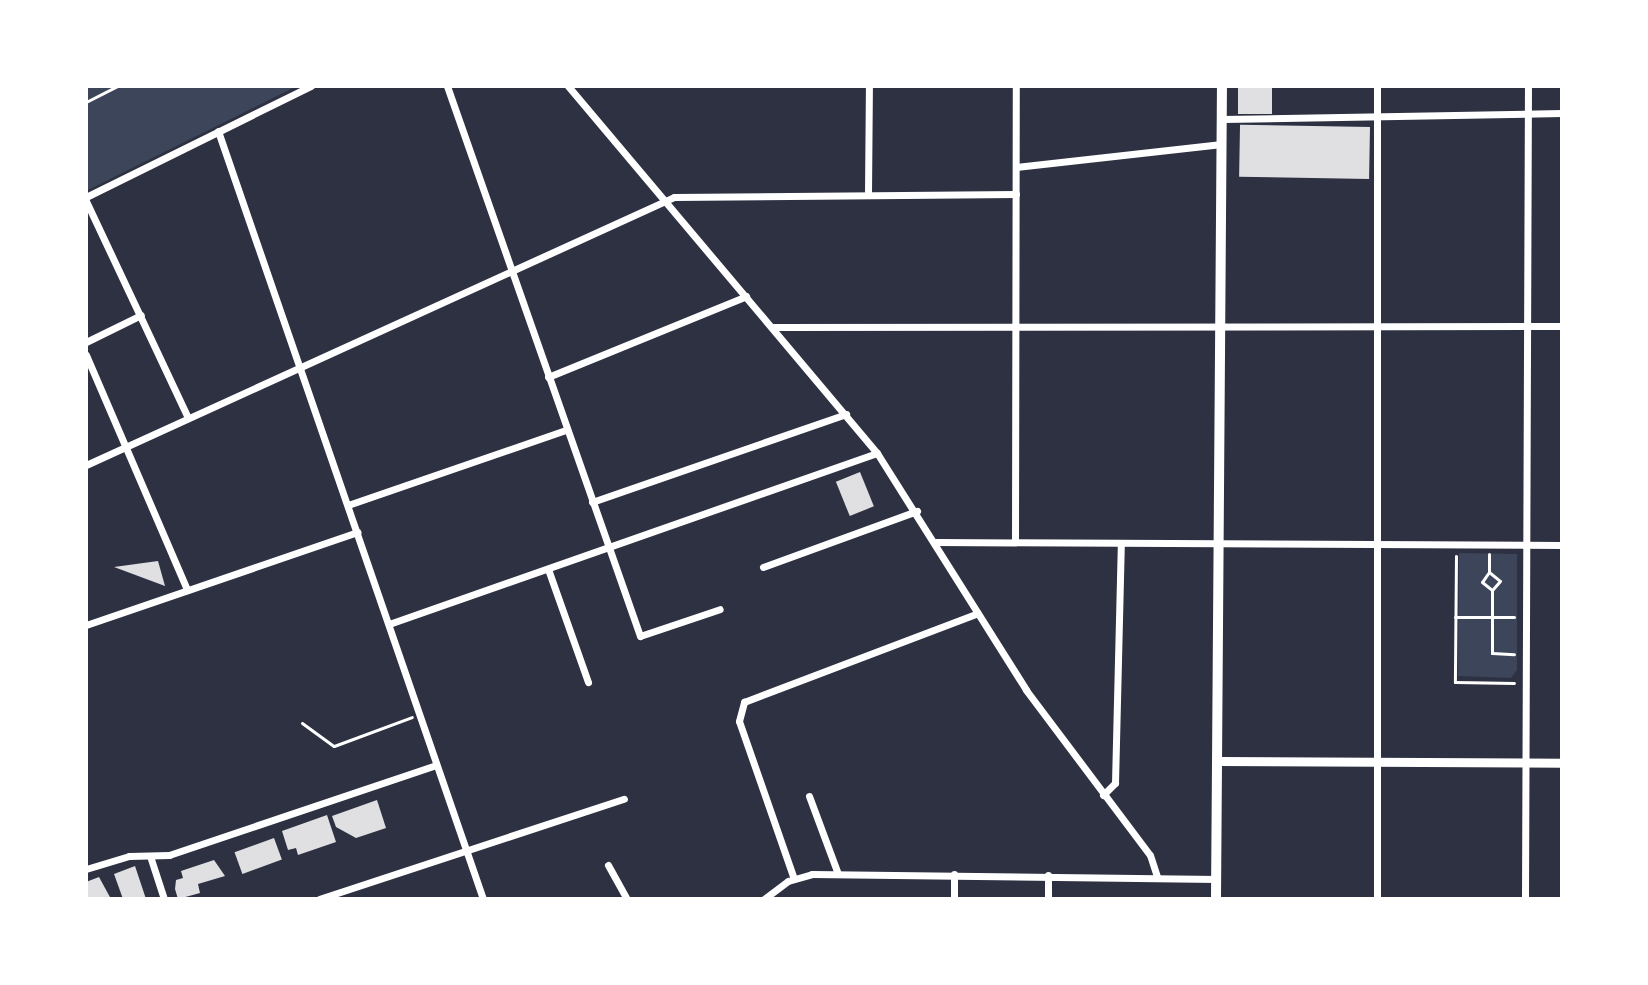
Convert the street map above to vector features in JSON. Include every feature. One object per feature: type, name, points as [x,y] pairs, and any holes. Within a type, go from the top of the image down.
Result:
[{"type":"main road","points":[[1216,899],[1222,86]]},
{"type":"street","points":[[188,418],[86,199],[311,86]]},
{"type":"street","points":[[447,86],[640,636],[720,609]]},
{"type":"street","points":[[568,86],[877,453],[917,511],[978,613],[1103,795],[1150,855],[1157,877]]},
{"type":"street","points":[[868,193],[869,86]]},
{"type":"street","points":[[1015,542],[1016,86]]},
{"type":"street","points":[[1377,86],[1377,899]]},
{"type":"street","points":[[1525,899],[1528,86]]},
{"type":"street","points":[[1222,119],[1562,113]]},
{"type":"street","points":[[218,131],[483,899]]},
{"type":"street","points":[[1016,167],[1222,144]]},
{"type":"street","points":[[86,465],[664,200],[699,193],[1016,194]]},
{"type":"street","points":[[548,377],[746,296]]},
{"type":"street","points":[[86,342],[141,315]]},
{"type":"street","points":[[774,327],[1222,330],[1562,326]]},
{"type":"street","points":[[86,355],[187,590]]},
{"type":"street","points":[[592,502],[846,414]]},
{"type":"street","points":[[348,505],[566,430]]},
{"type":"street","points":[[389,624],[877,453]]},
{"type":"street","points":[[763,567],[917,511]]},
{"type":"street","points":[[86,625],[358,532]]},
{"type":"street","points":[[936,542],[1221,546],[1562,545]]},
{"type":"street","points":[[1103,795],[1115,783],[1121,544]]},
{"type":"street","points":[[548,569],[588,682]]},
{"type":"street","points":[[794,879],[739,721],[744,702],[978,613]]},
{"type":"street","points":[[1217,761],[1562,763]]},
{"type":"street","points":[[86,869],[129,856],[151,859],[436,765]]},
{"type":"street","points":[[809,796],[838,874]]},
{"type":"street","points":[[321,899],[624,799]]},
{"type":"street","points":[[151,859],[164,899]]},
{"type":"street","points":[[608,865],[627,899]]},
{"type":"street","points":[[764,899],[794,879],[838,874],[1217,879]]},
{"type":"street","points":[[954,874],[954,899]]},
{"type":"street","points":[[1048,875],[1048,899]]},
{"type":"path","points":[[86,102],[118,86]]},
{"type":"path","points":[[1456,545],[1455,682],[1526,683]]},
{"type":"path","points":[[1489,545],[1489,572],[1482,582],[1492,590]]},
{"type":"path","points":[[1489,572],[1500,581],[1492,590],[1492,653],[1526,654]]},
{"type":"path","points":[[1455,617],[1526,617]]},
{"type":"path","points":[[302,723],[334,746],[419,714]]},
{"type":"shaded area","points":[[86,86],[297,86],[86,191]]},
{"type":"shaded area","points":[[1459,553],[1517,554],[1517,670],[1511,678],[1458,676]]},
{"type":"building","points":[[1238,86],[1272,86],[1272,114],[1238,114]]},
{"type":"building","points":[[1240,125],[1370,127],[1369,179],[1239,177]]},
{"type":"building","points":[[860,472],[874,506],[850,516],[836,482]]},
{"type":"building","points":[[158,561],[165,586],[114,567]]},
{"type":"building","points":[[377,800],[386,828],[356,838],[336,827],[332,816]]},
{"type":"building","points":[[327,815],[336,842],[298,855],[296,848],[288,850],[282,831]]},
{"type":"building","points":[[274,838],[282,860],[242,874],[235,852]]},
{"type":"building","points":[[214,860],[225,876],[198,884],[200,893],[178,899],[175,889],[176,880],[183,878],[181,871]]},
{"type":"building","points":[[135,866],[146,899],[123,899],[114,874]]},
{"type":"building","points":[[99,877],[111,899],[87,899],[86,882]]}]
